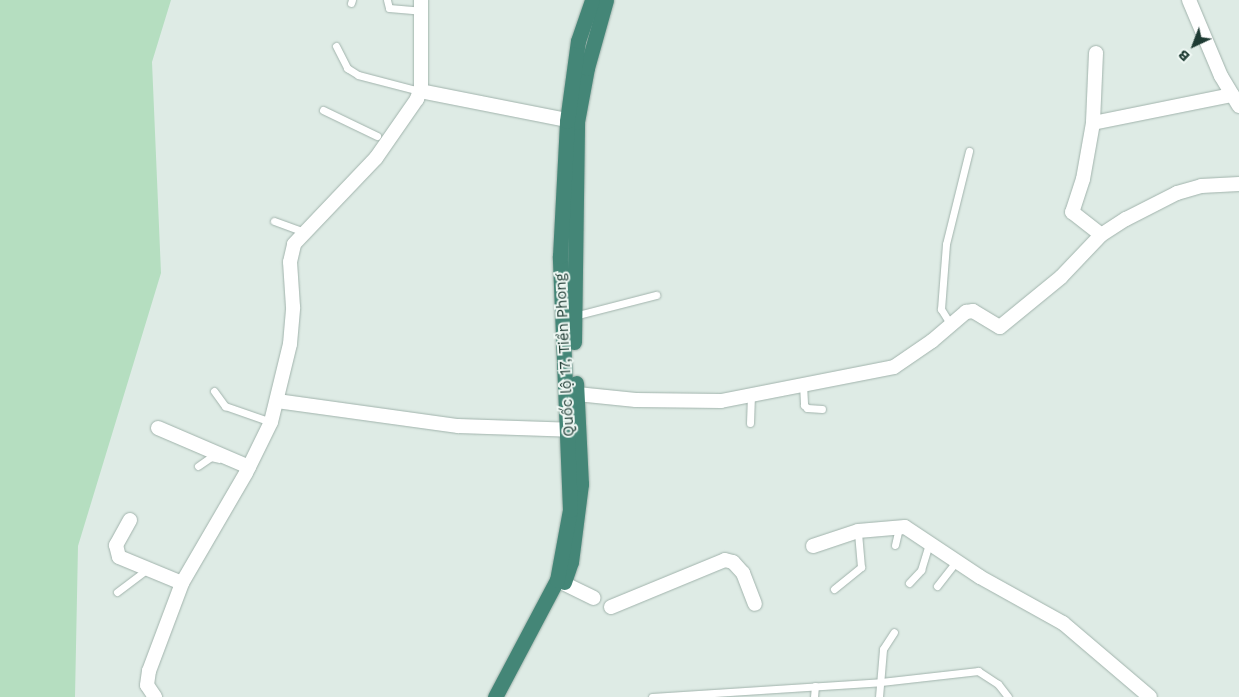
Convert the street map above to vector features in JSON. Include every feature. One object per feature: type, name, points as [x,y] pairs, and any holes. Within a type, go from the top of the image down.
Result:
[{"type":"highway","name":"Quốc lộ 17, Tiền Phong","points":[[505,697],[554,607],[571,562],[578,521],[574,430],[560,256],[578,41],[592,0]]},
{"type":"highway","name":"Quốc lộ 17, Tiền Phong","points":[[495,697],[557,580],[570,510],[577,394],[574,316],[572,121],[606,0]]},
{"type":"street","points":[[1093,123],[1236,101],[1221,76],[1189,0]]},
{"type":"street","points":[[155,697],[147,685],[149,671],[182,583],[247,470],[271,422],[291,335],[293,307],[290,262],[294,244],[383,139],[420,91],[421,5]]},
{"type":"street","points":[[1096,53],[1093,123],[1083,179],[1072,212],[1100,235]]},
{"type":"street","points":[[420,91],[494,108],[572,121]]},
{"type":"street","points":[[577,394],[636,400],[721,401],[751,393],[894,366],[973,311],[1000,327],[1061,277],[1100,235],[1177,193],[1201,186],[1239,184]]},
{"type":"street","points":[[277,401],[458,426],[490,429],[574,430]]},
{"type":"street","points":[[158,428],[247,470]]},
{"type":"street","points":[[130,520],[116,550],[125,561],[182,583]]},
{"type":"street","points":[[813,546],[858,530],[899,527],[916,532],[956,562],[1063,623],[1150,697]]},
{"type":"street","points":[[610,607],[725,560],[733,562],[743,573],[755,604]]},
{"type":"street","points":[[563,584],[594,598]]},
{"type":"lane","points":[[387,0],[389,8],[421,5]]},
{"type":"lane","points":[[336,46],[347,68],[358,75],[420,91]]},
{"type":"lane","points":[[323,110],[383,139]]},
{"type":"lane","points":[[951,325],[941,309],[946,244],[969,151]]},
{"type":"lane","points":[[274,221],[304,232]]},
{"type":"lane","points":[[574,316],[656,294]]},
{"type":"lane","points":[[803,384],[804,404],[807,408],[822,409]]},
{"type":"lane","points":[[214,391],[225,406],[271,422]]},
{"type":"lane","points":[[750,423],[751,393]]},
{"type":"lane","points":[[198,466],[211,457],[247,470]]},
{"type":"lane","points":[[895,545],[899,527]]},
{"type":"lane","points":[[834,589],[861,567],[858,530]]},
{"type":"lane","points":[[908,583],[921,570],[930,543]]},
{"type":"lane","points":[[937,586],[956,562]]},
{"type":"lane","points":[[117,592],[148,569]]},
{"type":"lane","points":[[879,697],[883,649],[894,632]]},
{"type":"lane","points":[[652,697],[881,682],[978,670],[998,684],[1008,697]]},
{"type":"lane","points":[[814,697],[815,686]]},
{"type":"lane","points":[[771,690],[776,697]]},
{"type":"green space","points":[[0,0],[171,0],[152,62],[161,273],[78,546],[75,697],[0,697]]}]
